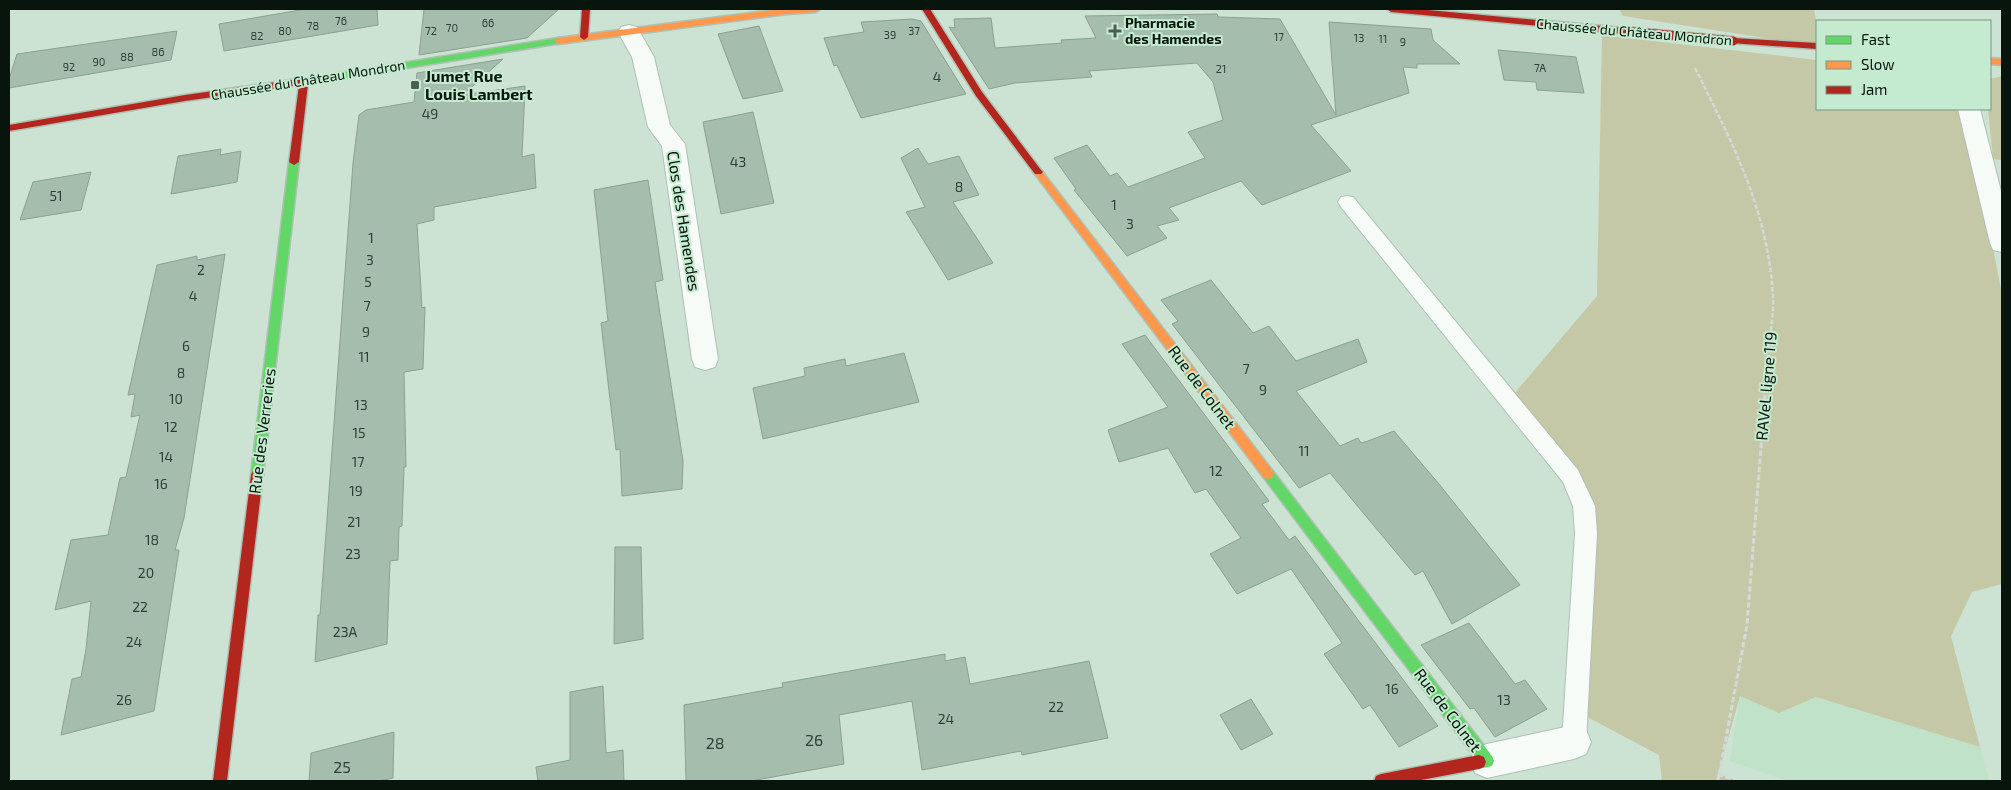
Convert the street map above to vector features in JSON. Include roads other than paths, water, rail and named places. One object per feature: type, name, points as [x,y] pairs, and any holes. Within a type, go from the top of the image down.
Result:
[{"type":"street","points":[[584,37],[586,9]]},
{"type":"street","name":"Chaussée du Château Mondron","points":[[9,128],[185,98],[304,82],[584,37],[786,11],[816,9]]},
{"type":"street","name":"Rue de Colnet","points":[[926,9],[979,94],[1487,760]]},
{"type":"street","name":"Chaussée du Château Mondron","points":[[1391,9],[1733,42],[1816,46]]},
{"type":"street","name":"Clos des Hamendes","points":[[629,32],[643,57],[659,127],[673,144],[705,359]]},
{"type":"street","name":"Rue des Verreries","points":[[220,781],[304,82]]},
{"type":"street","points":[[1969,110],[2002,243]]},
{"type":"street","name":"Rue de Colnet","points":[[1381,781],[1574,742]]},
{"type":"lane","points":[[1348,202],[1571,476],[1584,506],[1586,533],[1574,742]]},
{"type":"place","name":"Pharmacie des Hamendes","points":[[1115,31]]},
{"type":"place","name":"Jumet Rue Louis Lambert","points":[[415,85]]}]
